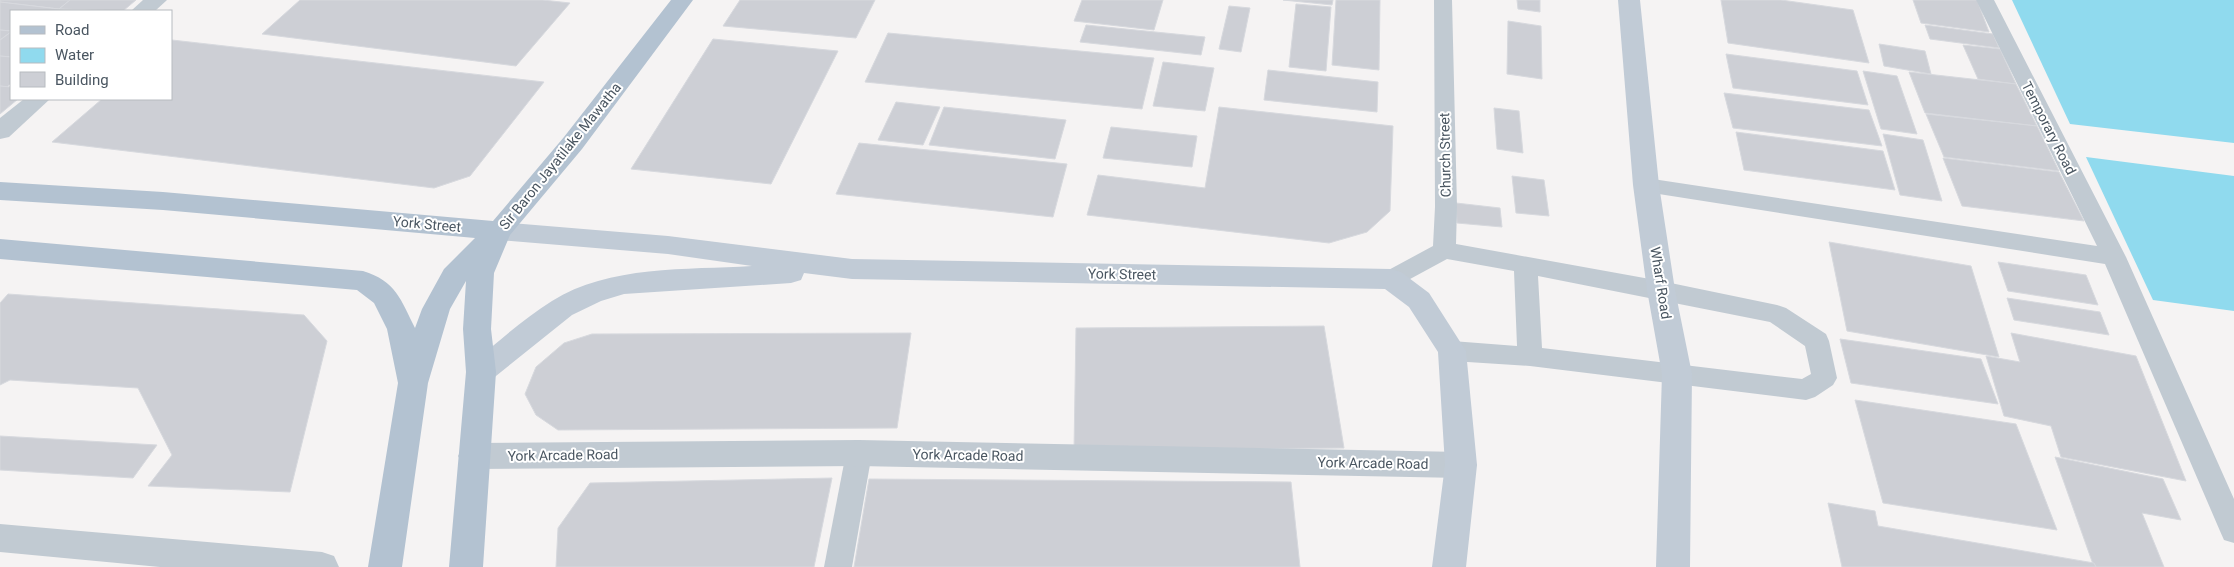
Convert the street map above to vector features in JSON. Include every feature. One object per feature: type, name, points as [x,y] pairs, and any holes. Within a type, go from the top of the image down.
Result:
[{"type":"main road","name":"Sir Baron Jayatilake Mawatha","points":[[466,567],[481,372],[477,329],[480,273],[499,231],[552,168],[682,0]]},
{"type":"main road","name":"York Street","points":[[0,191],[163,201],[499,231]]},
{"type":"main road","points":[[386,567],[413,383],[425,340],[436,309],[454,276],[499,231]]},
{"type":"main road","points":[[0,249],[363,281],[385,296],[401,329],[413,383]]},
{"type":"street","points":[[143,10],[156,0]]},
{"type":"street","name":"Wharf Road","points":[[1629,0],[1646,185],[1661,290],[1677,374],[1673,567]]},
{"type":"street","points":[[0,131],[37,100]]},
{"type":"street","name":"York Street","points":[[499,231],[668,245],[852,269]]},
{"type":"street","name":"York Street","points":[[481,372],[562,308],[591,294],[623,284],[852,269],[1391,279]]},
{"type":"street","points":[[1391,279],[1419,300],[1452,351],[1462,465],[1449,567]]},
{"type":"street","name":"York Arcade Road","points":[[474,456],[859,453],[1462,465]]},
{"type":"street","points":[[0,538],[322,567]]},
{"type":"lane","name":"Church Street","points":[[1443,0],[1446,207],[1444,250]]},
{"type":"lane","name":"Temporary Road","points":[[1984,0],[2114,257],[2234,530]]},
{"type":"lane","points":[[1646,185],[2114,257]]},
{"type":"lane","points":[[1391,279],[1444,250],[1661,290],[1777,314],[1817,341],[1824,378],[1806,390],[1530,356],[1452,351]]},
{"type":"lane","points":[[1526,266],[1530,356]]},
{"type":"lane","points":[[838,567],[859,453]]},
{"type":"water","points":[[2012,0],[2234,0],[2234,143],[2070,124]]},
{"type":"water","points":[[2086,157],[2234,176],[2234,311],[2153,300]]},
{"type":"building","points":[[0,0],[70,0],[59,9],[0,2]]},
{"type":"building","points":[[70,0],[136,0],[124,10],[59,9]]},
{"type":"building","points":[[300,0],[543,0],[570,3],[516,66],[262,34]]},
{"type":"building","points":[[740,0],[875,0],[856,38],[723,26]]},
{"type":"building","points":[[1082,0],[1163,0],[1154,30],[1074,21]]},
{"type":"building","points":[[1283,0],[1333,0],[1332,5]]},
{"type":"building","points":[[1336,0],[1380,0],[1379,70],[1332,65]]},
{"type":"building","points":[[1517,0],[1540,0],[1540,12],[1518,9]]},
{"type":"building","points":[[1721,0],[1781,0],[1853,10],[1869,63],[1728,43]]},
{"type":"building","points":[[1913,0],[1977,0],[1989,32],[1921,23]]},
{"type":"building","points":[[0,2],[72,10],[10,10],[10,31],[0,30]]},
{"type":"building","points":[[1296,4],[1331,7],[1326,71],[1289,67]]},
{"type":"building","points":[[1229,6],[1250,8],[1241,52],[1219,49]]},
{"type":"building","points":[[1508,21],[1541,26],[1542,79],[1507,74]]},
{"type":"building","points":[[1086,25],[1205,37],[1201,55],[1080,42]]},
{"type":"building","points":[[1925,25],[1993,34],[1999,48],[1930,39]]},
{"type":"building","points":[[0,30],[10,31],[10,33],[0,40]]},
{"type":"building","points":[[10,33],[10,57],[0,56],[0,40]]},
{"type":"building","points":[[888,33],[1154,58],[1142,109],[865,82]]},
{"type":"building","points":[[713,39],[838,51],[771,184],[631,169]]},
{"type":"building","points":[[172,40],[544,82],[470,176],[434,188],[52,142],[101,100],[172,100]]},
{"type":"building","points":[[1879,44],[1925,51],[1931,74],[1884,66]]},
{"type":"building","points":[[1963,45],[2000,49],[2016,84],[1978,79]]},
{"type":"building","points":[[1726,54],[1857,71],[1868,105],[1733,88]]},
{"type":"building","points":[[0,56],[10,57],[10,84],[7,87],[0,86]]},
{"type":"building","points":[[1163,62],[1214,68],[1205,111],[1153,106]]},
{"type":"building","points":[[1268,70],[1378,82],[1377,112],[1264,100]]},
{"type":"building","points":[[1863,71],[1897,76],[1917,134],[1881,129]]},
{"type":"building","points":[[1909,72],[2016,84],[2037,126],[1925,113]]},
{"type":"building","points":[[0,86],[10,87],[10,100],[17,100],[0,114]]},
{"type":"building","points":[[1724,93],[1869,110],[1882,146],[1733,128]]},
{"type":"building","points":[[896,102],[940,107],[923,145],[878,140]]},
{"type":"building","points":[[944,107],[1066,120],[1055,159],[929,145]]},
{"type":"building","points":[[1219,107],[1393,126],[1390,211],[1367,232],[1329,243],[1087,215],[1098,175],[1205,188]]},
{"type":"building","points":[[1494,108],[1519,111],[1523,153],[1497,149]]},
{"type":"building","points":[[1926,114],[2037,126],[2059,171],[1944,157]]},
{"type":"building","points":[[1111,127],[1197,136],[1192,167],[1103,158]]},
{"type":"building","points":[[1736,132],[1883,151],[1895,190],[1744,170]]},
{"type":"building","points":[[1883,134],[1923,140],[1942,201],[1900,195]]},
{"type":"building","points":[[859,143],[1067,164],[1053,217],[836,194]]},
{"type":"building","points":[[1943,158],[2059,172],[2084,221],[1962,206]]},
{"type":"building","points":[[1512,176],[1544,180],[1549,216],[1516,213]]},
{"type":"building","points":[[1456,203],[1500,208],[1502,227],[1457,223]]},
{"type":"building","points":[[1829,242],[1971,266],[1999,357],[1847,331]]},
{"type":"building","points":[[1998,262],[2086,275],[2098,305],[2008,291]]},
{"type":"building","points":[[8,294],[304,315],[327,341],[290,492],[148,486],[172,455],[138,388],[10,380],[0,385],[0,303]]},
{"type":"building","points":[[2007,298],[2100,312],[2109,335],[2014,320]]},
{"type":"building","points":[[1324,326],[1344,448],[1074,450],[1076,328]]},
{"type":"building","points":[[911,333],[897,428],[558,430],[536,415],[525,394],[536,367],[564,343],[592,334]]},
{"type":"building","points":[[2011,333],[2136,356],[2186,481],[2061,457],[2051,426],[2004,416],[1986,356],[2020,362]]},
{"type":"building","points":[[1840,339],[1981,359],[1998,404],[1851,383]]},
{"type":"building","points":[[1855,400],[2016,424],[2057,530],[1883,503]]},
{"type":"building","points":[[0,436],[157,445],[133,478],[0,470]]},
{"type":"building","points":[[2055,457],[2163,479],[2181,520],[2142,513],[2164,567],[2094,567]]},
{"type":"building","points":[[832,478],[814,567],[556,567],[558,528],[590,483]]},
{"type":"building","points":[[869,479],[1291,482],[1300,567],[854,567]]},
{"type":"building","points":[[1828,503],[1875,511],[1878,526],[2094,563],[2096,567],[1842,567]]}]
